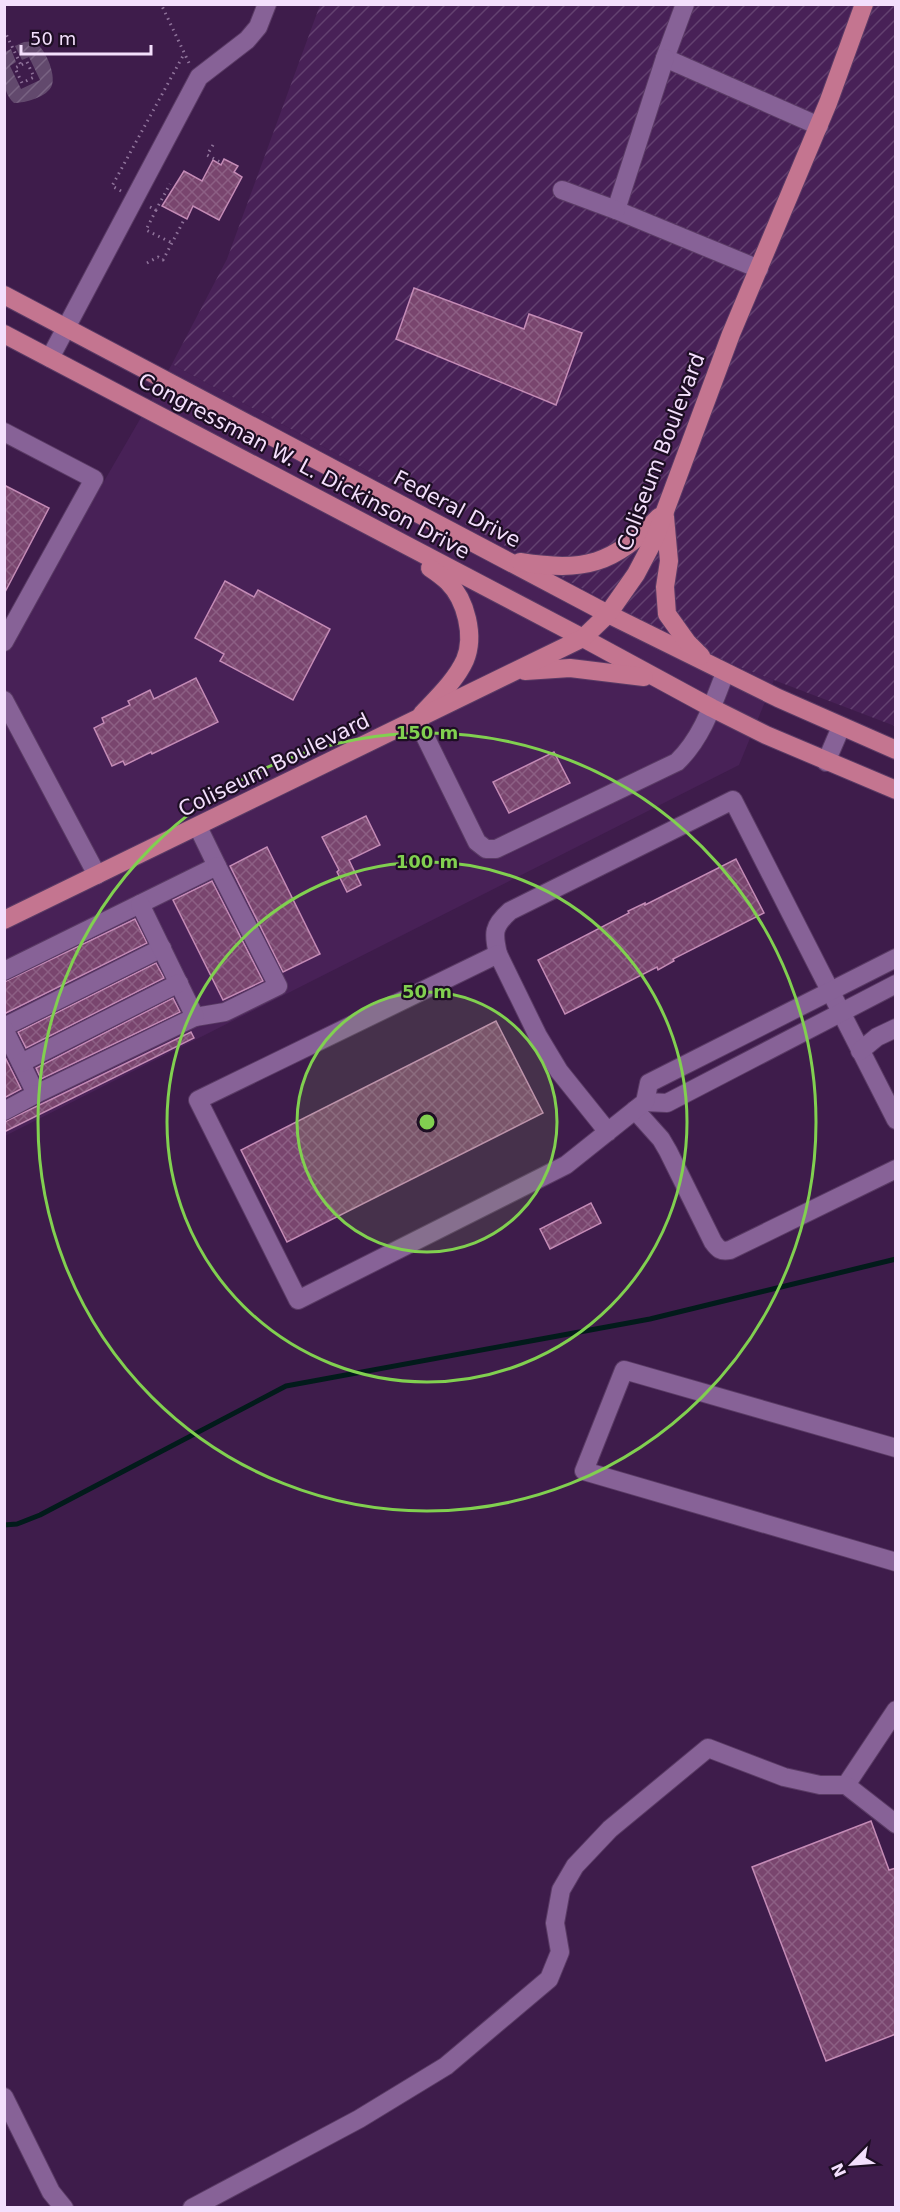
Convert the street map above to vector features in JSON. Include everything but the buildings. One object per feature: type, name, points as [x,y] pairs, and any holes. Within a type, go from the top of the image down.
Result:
[{"type":"main road","name":"Coliseum Boulevard","points":[[4,920],[583,638],[608,614],[641,565],[664,512],[731,334],[819,126],[864,4]]},
{"type":"main road","name":"Federal Drive","points":[[4,295],[608,614],[719,670],[896,750]]},
{"type":"main road","name":"Congressman W. L. Dickinson Drive","points":[[4,334],[583,638]]},
{"type":"main road","points":[[504,559],[562,567],[598,562],[638,540],[664,512]]},
{"type":"main road","points":[[664,512],[669,561],[665,586],[667,614],[687,642],[719,670]]},
{"type":"main road","points":[[385,535],[449,583],[465,609],[470,637],[465,659],[451,680],[417,720]]},
{"type":"main road","points":[[583,638],[712,708],[826,762],[896,790]]},
{"type":"main road","points":[[515,672],[570,668],[655,678]]},
{"type":"street","points":[[50,358],[197,82],[207,70],[247,40],[258,27],[267,4]]},
{"type":"street","points":[[616,210],[665,58],[686,4]]},
{"type":"street","points":[[665,58],[819,126]]},
{"type":"street","points":[[562,190],[759,269]]},
{"type":"street","points":[[4,432],[94,479],[4,642]]},
{"type":"street","points":[[417,720],[477,842],[486,849],[495,849],[677,762],[690,749],[712,708],[719,670]]},
{"type":"street","points":[[4,700],[97,875]]},
{"type":"street","points":[[826,762],[841,727]]},
{"type":"street","points":[[608,1132],[562,1075],[538,1036],[498,954],[494,935],[500,920],[510,912],[733,800],[896,1120]]},
{"type":"street","points":[[4,1111],[195,1017],[225,1012],[278,986],[198,827]]},
{"type":"street","points":[[4,971],[217,866]]},
{"type":"street","points":[[140,904],[195,1017]]},
{"type":"street","points":[[36,1094],[4,1028],[162,948]]},
{"type":"street","points":[[498,954],[198,1100],[298,1300],[566,1165],[640,1106],[649,1083],[896,958]]},
{"type":"street","points":[[21,1063],[179,983]]},
{"type":"street","points":[[640,1106],[668,1103],[896,984]]},
{"type":"street","points":[[860,1051],[877,1038],[896,1028]]},
{"type":"street","points":[[640,1106],[661,1139],[713,1242],[718,1249],[724,1251],[730,1251],[896,1169]]},
{"type":"street","points":[[896,1448],[624,1370],[585,1471],[896,1562]]},
{"type":"street","points":[[846,1785],[896,1710]]},
{"type":"street","points":[[192,2208],[360,2119],[446,2066],[549,1979],[560,1952],[555,1923],[561,1890],[575,1866],[610,1829],[708,1748],[784,1777],[819,1785],[846,1785],[896,1824]]},
{"type":"street","points":[[4,2097],[51,2192],[64,2208]]},
{"type":"path","points":[[166,4],[162,6],[197,82]]},
{"type":"path","points":[[4,30],[21,65]]},
{"type":"path","points":[[27,62],[34,77],[22,83],[15,68],[21,65],[27,62]]},
{"type":"path","points":[[213,145],[207,155],[222,163]]},
{"type":"path","points":[[156,210],[146,230],[172,243]]},
{"type":"path","points":[[147,263],[158,257],[163,260],[185,218]]},
{"type":"shaded area","points":[[320,5],[895,5],[895,726],[695,650],[172,364],[227,259]]},
{"type":"shaded area","points":[[24,42],[34,42],[42,49],[51,68],[53,80],[50,89],[41,96],[14,103],[5,86],[5,52],[11,49],[16,62],[10,66],[21,89],[40,80],[29,57],[22,60],[15,46]]},
{"type":"shaded area","points":[[172,364],[695,650],[774,680],[739,765],[5,1136],[5,652]]},
{"type":"waterway","points":[[4,1525],[17,1524],[40,1515],[286,1386],[650,1319],[896,1259]]}]
